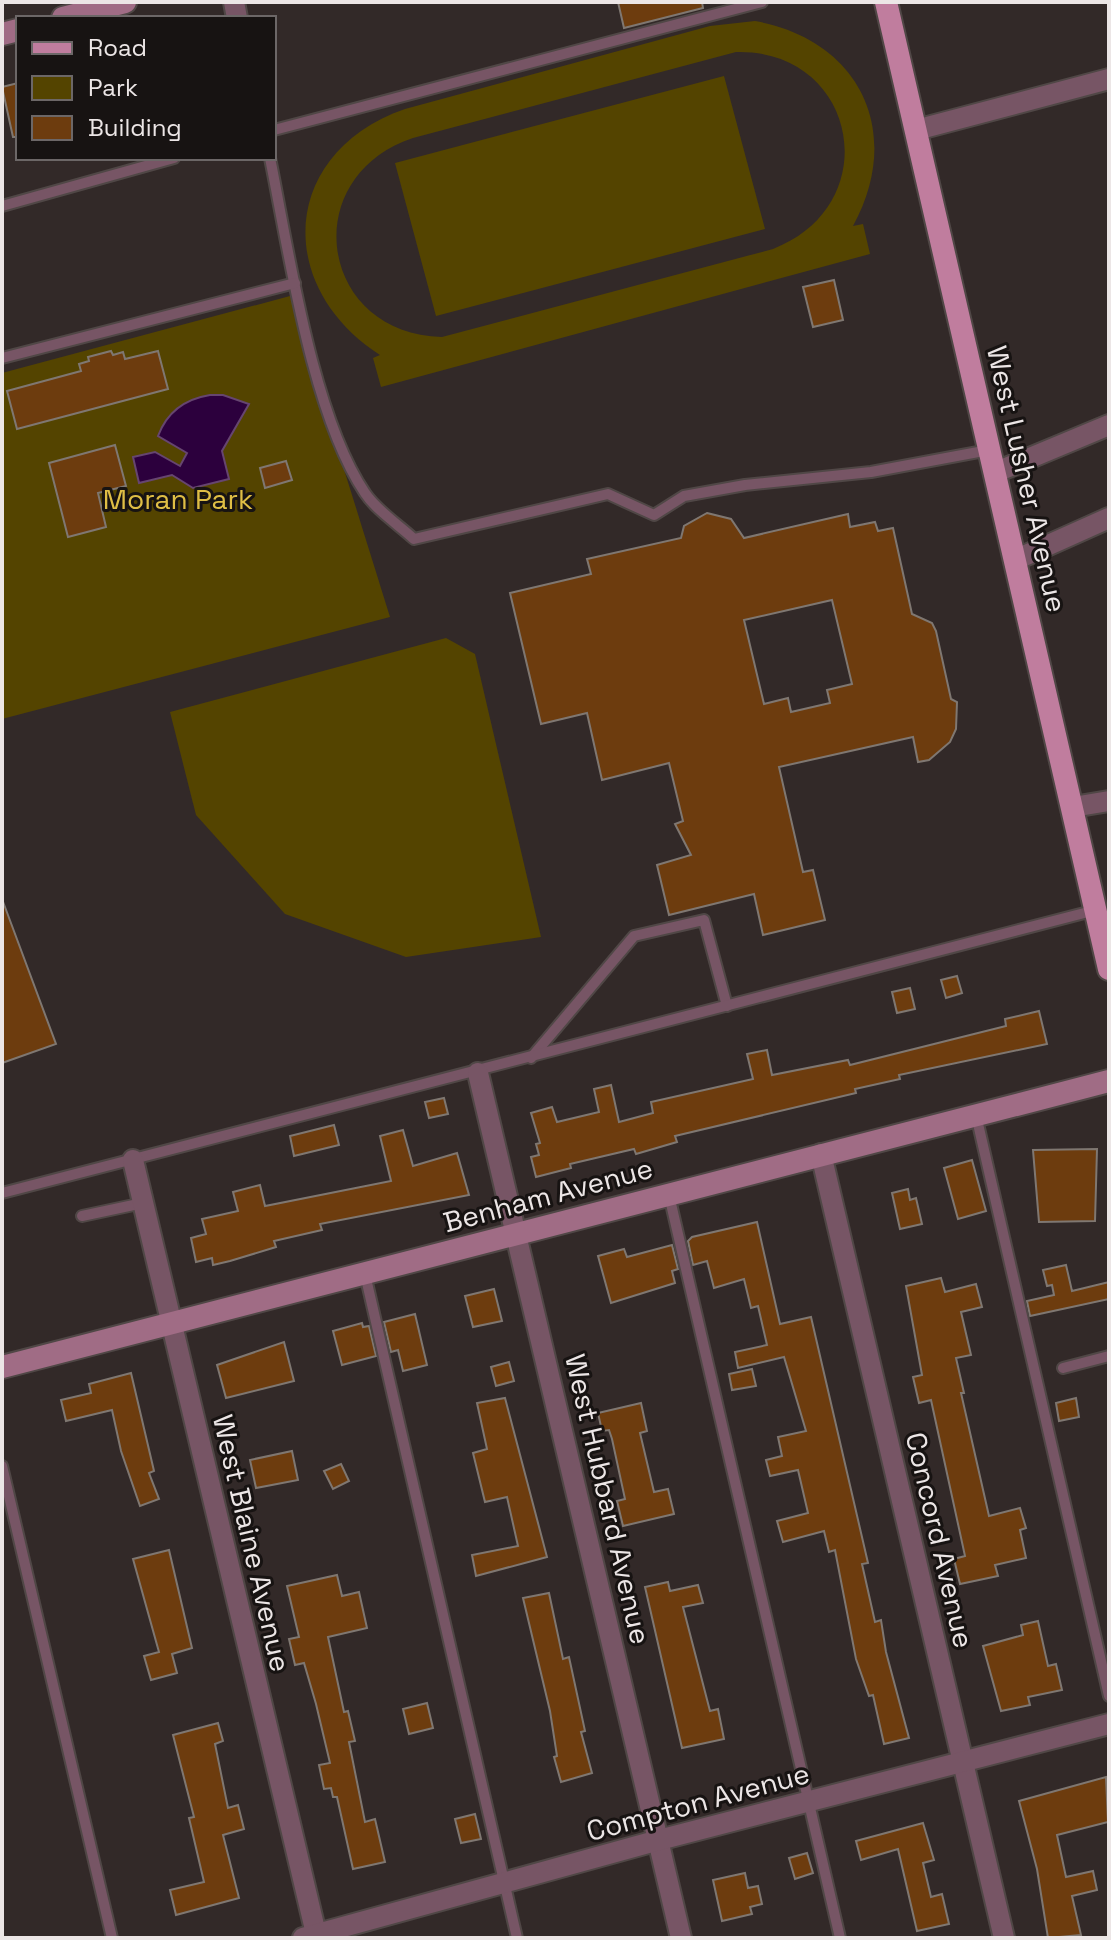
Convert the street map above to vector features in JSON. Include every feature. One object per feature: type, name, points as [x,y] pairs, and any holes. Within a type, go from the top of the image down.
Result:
[{"type":"main road","points":[[71,16],[125,2]]},
{"type":"main road","name":"West Lusher Avenue","points":[[886,2],[1109,969]]},
{"type":"main road","name":"Benham Avenue","points":[[2,1367],[1109,1081]]},
{"type":"street","points":[[916,130],[1109,79]]},
{"type":"street","points":[[994,473],[1109,425]]},
{"type":"street","points":[[1015,560],[1109,518]]},
{"type":"street","points":[[1073,807],[1109,801]]},
{"type":"street","name":"West Hubbard Avenue","points":[[478,1073],[681,1938]]},
{"type":"street","name":"Concord Avenue","points":[[821,1154],[1004,1938]]},
{"type":"street","name":"West Blaine Avenue","points":[[133,1160],[312,1937]]},
{"type":"street","name":"Compton Avenue","points":[[312,1937],[659,1840],[1109,1724]]},
{"type":"lane","points":[[276,129],[762,2]]},
{"type":"lane","points":[[2,206],[167,160]]},
{"type":"lane","points":[[270,160],[295,283],[338,439],[365,495],[414,539],[608,494],[654,515],[684,496],[745,485],[871,472],[989,450]]},
{"type":"lane","points":[[2,358],[295,283]]},
{"type":"lane","points":[[2,1193],[478,1073],[1096,910]]},
{"type":"lane","points":[[530,1059],[634,936],[704,920],[727,1006]]},
{"type":"lane","points":[[976,1115],[1109,1696]]},
{"type":"lane","points":[[669,1194],[840,1938]]},
{"type":"lane","points":[[82,1216],[143,1203]]},
{"type":"lane","points":[[365,1274],[517,1938]]},
{"type":"lane","points":[[1063,1368],[1109,1356]]},
{"type":"lane","points":[[2,1466],[112,1938]]},
{"type":"green space","points":[[755,21],[792,31],[822,48],[846,70],[863,96],[872,125],[874,157],[868,191],[853,226],[863,224],[870,254],[381,387],[373,358],[380,355],[345,326],[321,294],[308,258],[306,222],[314,188],[334,156],[364,129],[405,109],[710,26]],"holes":[[[736,52],[777,58],[809,75],[831,101],[843,133],[844,167],[832,199],[809,228],[773,249],[442,337],[401,329],[369,310],[348,283],[338,251],[338,217],[351,185],[376,158],[413,138]]]},
{"type":"green space","points":[[724,76],[765,229],[436,316],[395,163]]},
{"type":"green space","name":"Moran Park","points":[[290,296],[390,617],[2,719],[2,373]]},
{"type":"green space","points":[[446,638],[475,654],[541,937],[406,957],[285,914],[196,815],[170,712]]},
{"type":"shaded area","points":[[210,395],[223,395],[249,404],[222,451],[229,479],[193,488],[172,475],[139,483],[133,457],[155,452],[180,466],[187,453],[158,436],[166,420],[178,408]]},
{"type":"building","points":[[618,2],[702,2],[703,8],[624,28]]},
{"type":"building","points":[[16,84],[16,137],[13,137],[2,87]]},
{"type":"building","points":[[834,280],[843,320],[813,327],[803,287]]},
{"type":"building","points":[[111,351],[113,355],[123,352],[125,359],[158,351],[168,389],[17,429],[7,391],[81,371],[79,364],[89,361],[88,357]]},
{"type":"building","points":[[115,445],[126,486],[98,493],[106,527],[68,537],[49,463]]},
{"type":"building","points":[[286,461],[292,480],[265,488],[260,468]]},
{"type":"building","points":[[707,513],[731,519],[744,538],[848,514],[850,527],[875,522],[878,531],[893,528],[912,614],[932,623],[936,631],[951,699],[957,702],[956,729],[950,742],[929,760],[918,762],[913,737],[779,767],[803,872],[813,870],[825,920],[763,935],[754,894],[669,915],[657,865],[691,855],[675,824],[683,821],[669,763],[602,780],[587,713],[541,724],[510,593],[591,574],[587,559],[681,538],[684,526]],"holes":[[[832,600],[852,684],[827,690],[830,703],[791,712],[788,698],[764,704],[744,620]]]},
{"type":"building","points":[[2,899],[56,1044],[2,1063]]},
{"type":"building","points":[[957,976],[962,993],[946,998],[941,980]]},
{"type":"building","points":[[910,988],[915,1009],[897,1013],[892,992]]},
{"type":"building","points":[[1039,1011],[1047,1044],[899,1075],[900,1079],[855,1089],[856,1093],[675,1136],[677,1142],[636,1154],[634,1149],[570,1164],[571,1168],[536,1177],[531,1157],[539,1155],[536,1144],[540,1143],[531,1113],[552,1107],[557,1122],[599,1112],[594,1089],[611,1085],[619,1122],[653,1113],[651,1102],[753,1079],[747,1054],[767,1050],[772,1075],[848,1060],[850,1065],[1006,1026],[1005,1019]]},
{"type":"building","points":[[444,1098],[448,1114],[429,1118],[425,1102]]},
{"type":"building","points":[[334,1125],[339,1145],[294,1156],[290,1136]]},
{"type":"building","points":[[403,1130],[413,1166],[457,1153],[469,1195],[320,1224],[322,1230],[274,1241],[276,1247],[213,1265],[212,1258],[196,1262],[191,1238],[206,1234],[202,1219],[238,1211],[233,1192],[260,1185],[265,1206],[391,1181],[380,1136]]},
{"type":"building","points":[[1097,1149],[1095,1221],[1039,1222],[1033,1150]]},
{"type":"building","points":[[972,1160],[986,1211],[958,1219],[944,1168]]},
{"type":"building","points":[[908,1189],[910,1200],[916,1198],[922,1224],[900,1229],[892,1193]]},
{"type":"building","points":[[757,1222],[780,1324],[811,1317],[868,1563],[862,1564],[875,1622],[881,1620],[886,1652],[909,1738],[884,1744],[873,1695],[869,1696],[856,1659],[835,1550],[829,1552],[824,1531],[783,1542],[777,1521],[808,1513],[798,1470],[770,1476],[766,1460],[782,1456],[778,1437],[806,1431],[784,1357],[738,1368],[735,1352],[767,1345],[758,1306],[751,1308],[744,1279],[714,1288],[707,1261],[693,1265],[688,1241],[692,1237]]},
{"type":"building","points":[[672,1245],[678,1269],[672,1271],[675,1283],[611,1303],[598,1256],[624,1249],[627,1257]]},
{"type":"building","points":[[1066,1265],[1072,1291],[1109,1282],[1109,1299],[1030,1316],[1027,1301],[1054,1295],[1052,1285],[1047,1286],[1043,1270]]},
{"type":"building","points":[[941,1278],[945,1292],[976,1284],[982,1307],[961,1312],[971,1355],[956,1358],[964,1393],[961,1393],[989,1516],[1020,1508],[1026,1528],[1020,1530],[1026,1558],[995,1565],[998,1576],[960,1584],[954,1559],[965,1556],[931,1400],[919,1403],[913,1377],[922,1375],[906,1286]]},
{"type":"building","points":[[494,1289],[502,1321],[473,1327],[465,1296]]},
{"type":"building","points":[[415,1314],[427,1365],[403,1371],[398,1350],[391,1352],[384,1322]]},
{"type":"building","points":[[362,1323],[363,1327],[369,1326],[376,1356],[342,1365],[333,1331]]},
{"type":"building","points":[[284,1342],[294,1381],[226,1398],[217,1365]]},
{"type":"building","points":[[509,1362],[514,1381],[496,1386],[491,1367]]},
{"type":"building","points":[[752,1369],[756,1386],[732,1390],[729,1374]]},
{"type":"building","points":[[131,1373],[154,1471],[149,1473],[159,1499],[140,1506],[121,1451],[112,1410],[66,1421],[61,1400],[91,1393],[89,1384]]},
{"type":"building","points":[[505,1398],[547,1557],[476,1576],[472,1555],[518,1546],[507,1497],[485,1502],[473,1453],[487,1449],[477,1403]]},
{"type":"building","points":[[1076,1398],[1079,1417],[1059,1421],[1056,1403]]},
{"type":"building","points":[[641,1403],[647,1431],[640,1433],[654,1492],[668,1489],[674,1514],[623,1526],[617,1501],[625,1499],[612,1439],[609,1430],[602,1431],[598,1413]]},
{"type":"building","points":[[292,1451],[298,1480],[256,1488],[250,1460]]},
{"type":"building","points":[[341,1464],[349,1481],[333,1489],[324,1471]]},
{"type":"building","points":[[169,1550],[192,1648],[172,1654],[177,1673],[151,1680],[144,1656],[159,1652],[133,1559]]},
{"type":"building","points":[[337,1575],[342,1596],[359,1592],[367,1628],[328,1637],[344,1712],[348,1711],[355,1741],[349,1742],[365,1822],[375,1819],[385,1862],[353,1869],[337,1797],[333,1797],[331,1788],[324,1789],[319,1765],[330,1763],[316,1704],[304,1663],[295,1665],[289,1639],[299,1637],[287,1586]]},
{"type":"building","points":[[668,1582],[670,1591],[698,1585],[703,1603],[683,1607],[710,1711],[718,1709],[724,1739],[682,1748],[645,1587]]},
{"type":"building","points":[[549,1593],[563,1659],[569,1657],[585,1731],[581,1732],[592,1773],[561,1782],[554,1757],[557,1756],[550,1711],[523,1598]]},
{"type":"building","points":[[1038,1621],[1048,1666],[1056,1664],[1062,1690],[1028,1697],[1030,1705],[1001,1711],[983,1646],[1023,1635],[1021,1625]]},
{"type":"building","points":[[427,1703],[433,1728],[409,1734],[403,1709]]},
{"type":"building","points":[[218,1723],[223,1741],[215,1744],[228,1808],[238,1805],[244,1829],[223,1835],[239,1898],[176,1915],[170,1890],[204,1882],[189,1818],[194,1817],[173,1735]]},
{"type":"building","points":[[1106,1777],[1108,1822],[1057,1835],[1066,1877],[1093,1871],[1097,1890],[1072,1896],[1081,1935],[1048,1938],[1037,1869],[1019,1801]]},
{"type":"building","points":[[475,1814],[481,1839],[461,1843],[455,1819]]},
{"type":"building","points":[[923,1823],[934,1860],[923,1863],[931,1897],[942,1894],[949,1924],[917,1931],[898,1849],[861,1860],[856,1841]]},
{"type":"building","points":[[807,1853],[813,1873],[795,1879],[789,1858]]},
{"type":"building","points":[[745,1873],[748,1888],[758,1886],[762,1904],[750,1907],[752,1914],[722,1921],[713,1880]]}]
